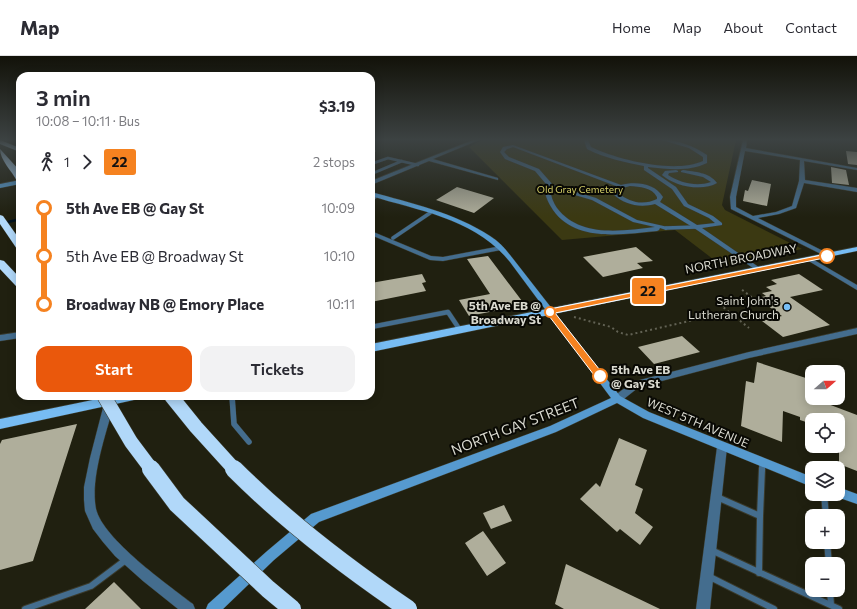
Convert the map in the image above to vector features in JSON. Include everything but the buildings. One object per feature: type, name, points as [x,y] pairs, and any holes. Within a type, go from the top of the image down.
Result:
[{"type":"highway","points":[[0,218],[16,241]]},
{"type":"highway","points":[[0,264],[16,280]]},
{"type":"highway","points":[[107,400],[131,442],[177,504],[268,589],[292,609]]},
{"type":"highway","points":[[174,400],[196,429],[283,516],[369,584],[408,609]]},
{"type":"main road","points":[[0,186],[16,179]]},
{"type":"main road","name":"WEST 5TH AVENUE","points":[[375,197],[430,212],[471,227],[489,237],[501,248],[617,399],[646,415],[722,447],[805,479]]},
{"type":"main road","name":"NORTH BROADWAY","points":[[375,347],[857,249]]},
{"type":"main road","name":"NORTH GAY STREET","points":[[212,609],[270,556],[315,518],[553,429],[617,399]]},
{"type":"main road","points":[[0,424],[98,400]]},
{"type":"main road","points":[[845,495],[857,500]]},
{"type":"street","points":[[375,181],[416,166]]},
{"type":"street","points":[[451,166],[496,178]]},
{"type":"street","points":[[528,166],[537,170],[549,184],[594,199],[635,220],[666,228]]},
{"type":"street","points":[[570,166],[619,186],[637,185],[650,188],[660,197],[656,202]]},
{"type":"street","points":[[646,166],[646,169],[674,188],[684,203],[711,217],[720,224],[696,227]]},
{"type":"street","points":[[656,166],[678,170],[706,177],[714,183],[707,185],[691,184],[674,180],[665,175],[666,172],[678,170],[699,166]]},
{"type":"street","points":[[740,166],[732,205],[734,208],[827,256]]},
{"type":"street","points":[[751,218],[777,213],[794,207],[802,181],[802,166]]},
{"type":"street","points":[[839,166],[857,169]]},
{"type":"street","points":[[802,181],[857,190]]},
{"type":"street","points":[[549,184],[547,192],[553,207],[560,215],[575,226],[592,231],[607,233],[666,228]]},
{"type":"street","points":[[619,186],[614,190],[615,193],[623,199],[644,204],[656,202],[758,269]]},
{"type":"street","points":[[375,235],[430,258],[443,259],[501,248]]},
{"type":"street","points":[[809,259],[857,288]]},
{"type":"street","name":"NORTH GAY STREET","points":[[617,399],[636,384],[857,331]]},
{"type":"street","points":[[0,338],[16,336]]},
{"type":"street","points":[[106,400],[90,482],[91,510],[100,532],[127,559],[188,609]]},
{"type":"street","points":[[703,609],[722,447]]},
{"type":"lane","points":[[375,172],[392,166]]},
{"type":"lane","points":[[393,238],[430,212]]},
{"type":"lane","points":[[666,228],[696,227]]},
{"type":"lane","points":[[375,326],[448,312],[460,330]]},
{"type":"lane","points":[[232,400],[234,424],[249,442]]},
{"type":"lane","points":[[760,572],[762,462]]},
{"type":"lane","points":[[717,497],[760,516]]},
{"type":"lane","points":[[711,550],[839,609]]},
{"type":"lane","points":[[25,609],[91,586],[127,559]]},
{"type":"lane","points":[[708,576],[774,609]]},
{"type":"lane","points":[[830,597],[831,605]]},
{"type":"path","points":[[741,289],[754,299],[722,306],[749,328]]},
{"type":"path","points":[[574,317],[611,327],[618,332],[628,335],[729,312]]},
{"type":"green space","name":"Old Gray Cemetery","points":[[488,166],[730,166],[722,205],[725,210],[802,249],[722,266],[675,230],[562,240]]},
{"type":"waterway","points":[[0,224],[16,220]]},
{"type":"bus line","name":"22","points":[[600,376],[550,312],[827,256]]},
{"type":"place","name":"Saint John's Lutheran Church","points":[[787,307]]},
{"type":"place","name":"5th Ave EB @ Broadway St","points":[[550,312]]},
{"type":"place","name":"5th Ave EB @ Gay St","points":[[600,376]]}]
